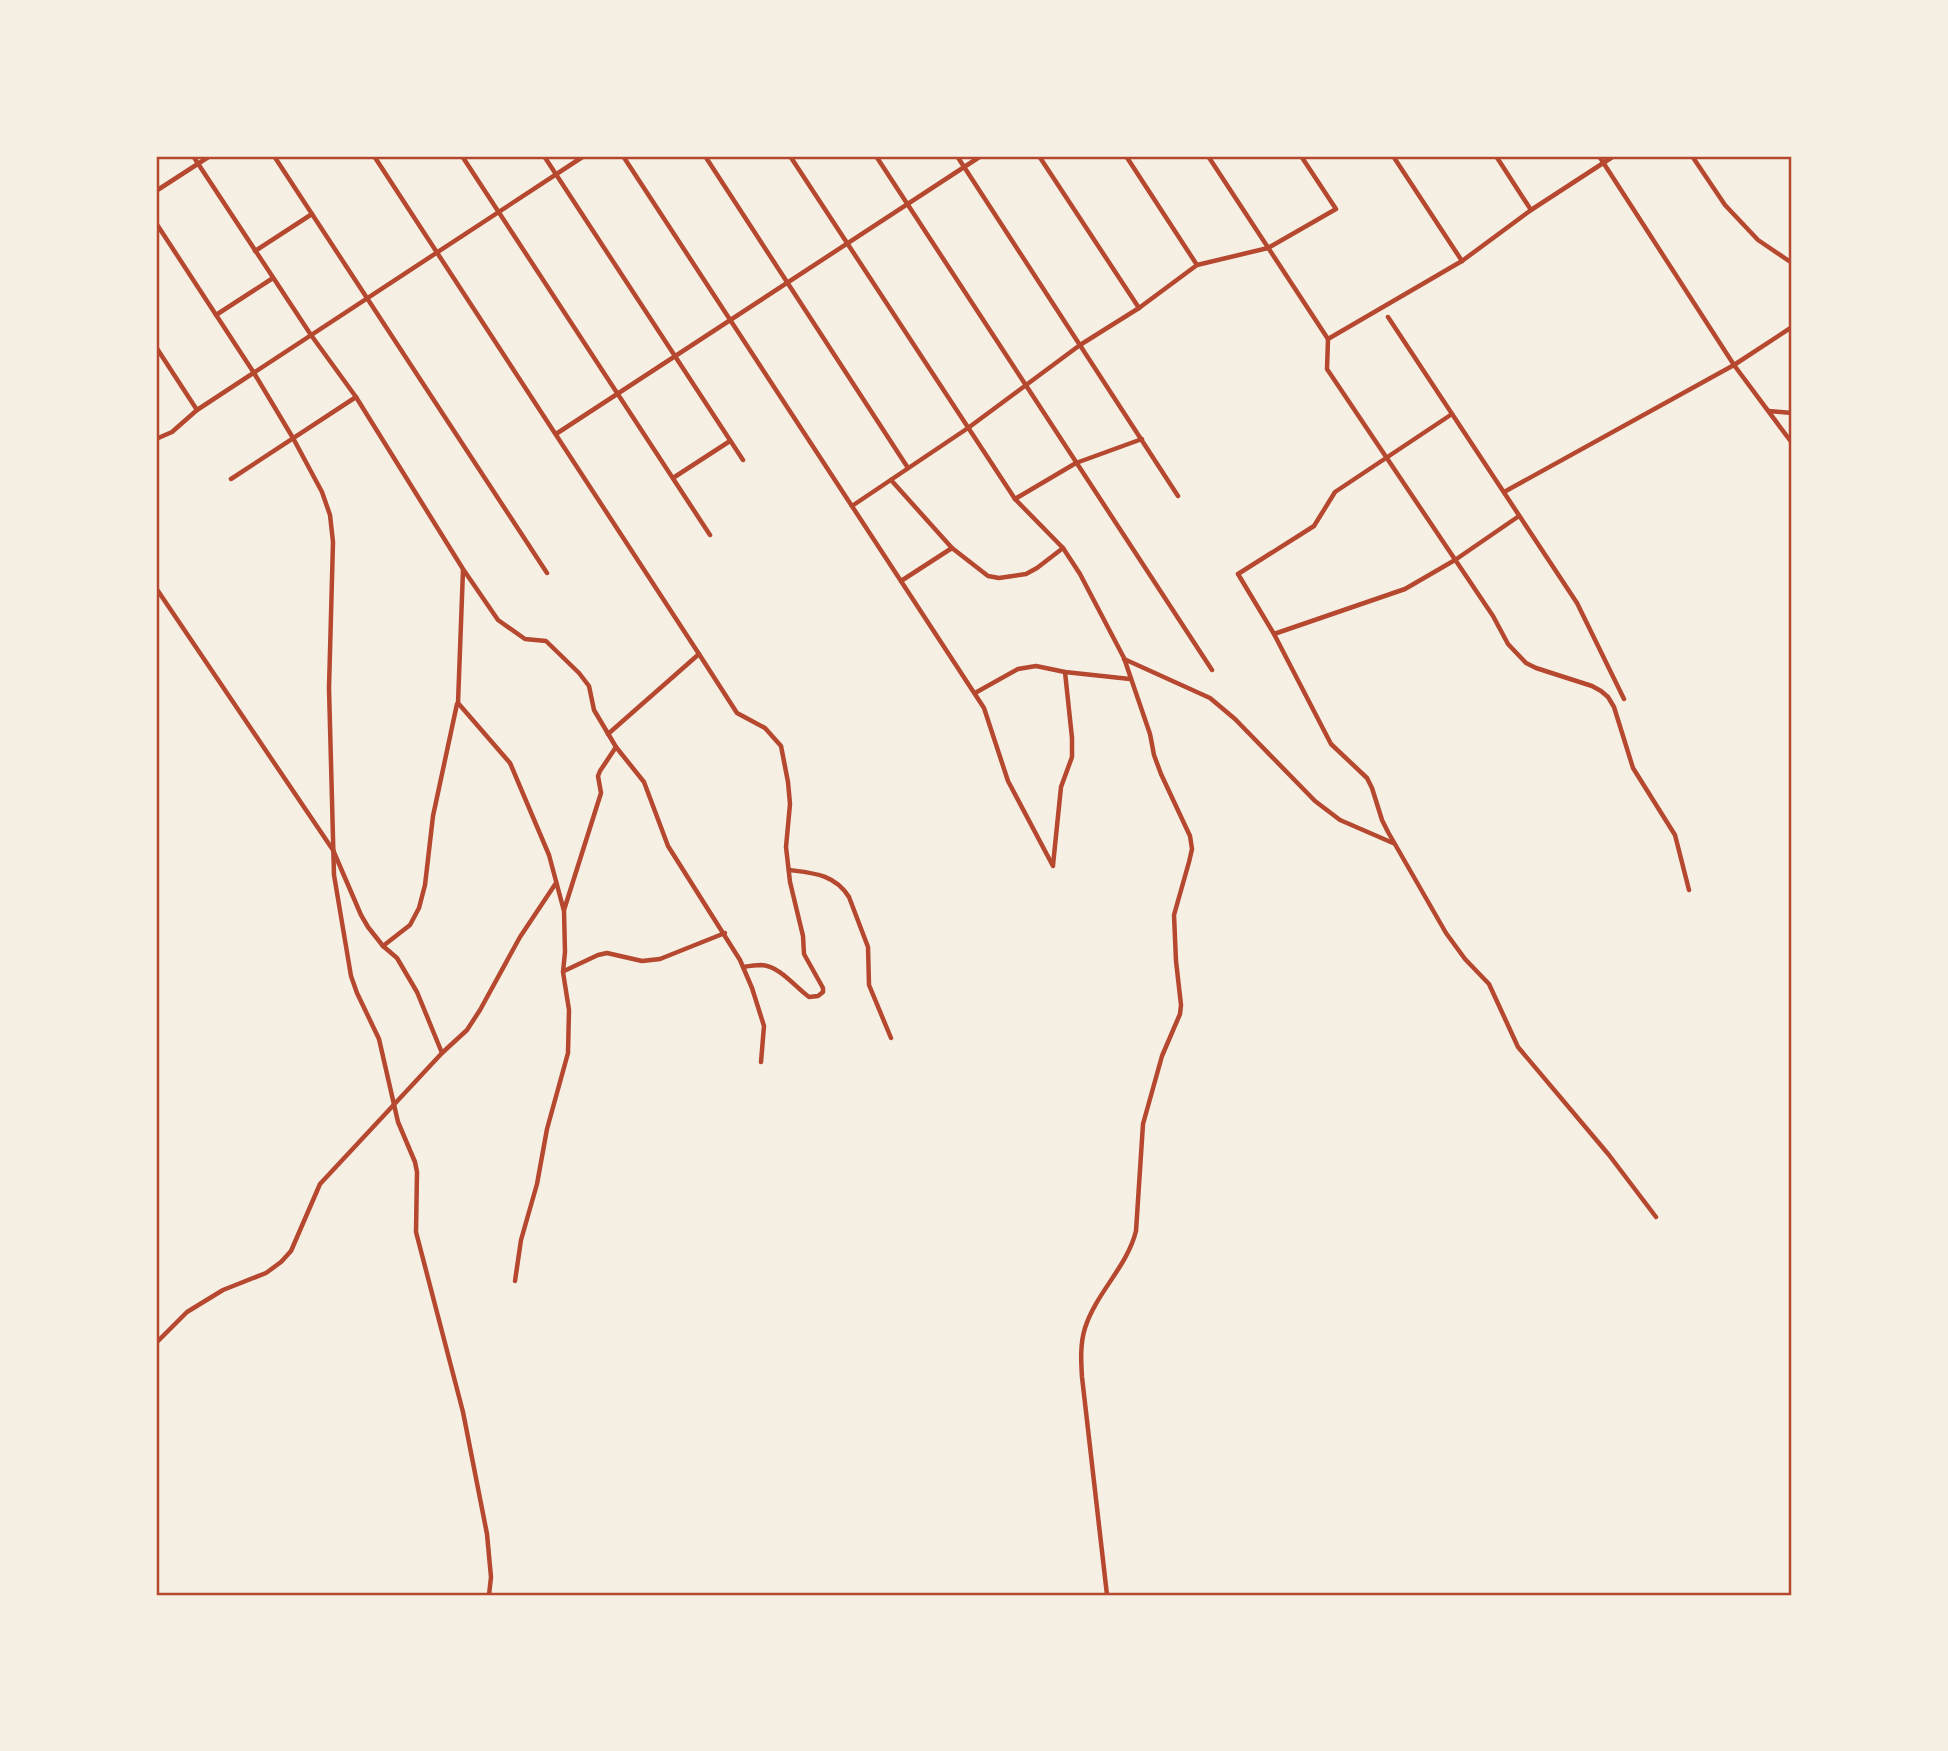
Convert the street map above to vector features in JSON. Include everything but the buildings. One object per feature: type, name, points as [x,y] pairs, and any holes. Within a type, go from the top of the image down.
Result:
[{"type":"street","points":[[193,156],[311,335],[356,397],[463,569],[498,620],[525,639],[546,641],[589,686],[594,710],[616,747],[644,782],[668,846],[725,933],[743,967],[757,1000],[764,1026],[761,1062]]},
{"type":"street","points":[[156,191],[209,156]]},
{"type":"street","points":[[274,156],[547,573]]},
{"type":"street","points":[[374,156],[737,713],[765,728],[781,746],[790,804],[786,847],[789,870],[803,936],[804,954],[823,992],[809,998],[774,970],[763,965],[743,967]]},
{"type":"street","points":[[462,156],[710,535]]},
{"type":"street","points":[[544,156],[743,460]]},
{"type":"street","points":[[156,439],[172,432],[197,410],[584,156]]},
{"type":"street","points":[[623,156],[975,693],[984,708],[1008,780],[1053,866],[1061,787],[1072,757],[1065,672]]},
{"type":"street","points":[[705,156],[908,468]]},
{"type":"street","points":[[790,156],[1015,499],[1063,548],[1080,575],[1124,659],[1161,774],[1190,836],[1192,849],[1174,915],[1180,1014],[1162,1056],[1143,1124],[1136,1231],[1132,1245],[1095,1305],[1085,1327],[1082,1343],[1082,1377],[1107,1595]]},
{"type":"street","points":[[876,156],[1212,670]]},
{"type":"street","points":[[957,156],[1178,496]]},
{"type":"street","points":[[556,435],[981,156]]},
{"type":"street","points":[[1039,156],[1139,308]]},
{"type":"street","points":[[1126,156],[1197,265]]},
{"type":"street","points":[[1208,156],[1328,339],[1327,369],[1493,616],[1508,644],[1526,663],[1592,686],[1608,697],[1614,707],[1633,768],[1675,835],[1689,890]]},
{"type":"street","points":[[852,506],[968,428],[1080,345],[1139,308],[1197,265],[1268,248],[1336,209],[1301,156]]},
{"type":"street","points":[[1394,156],[1462,261]]},
{"type":"street","points":[[1496,156],[1531,210]]},
{"type":"street","points":[[1599,156],[1734,365],[1792,443]]},
{"type":"street","points":[[1328,339],[1462,261],[1531,210],[1615,156]]},
{"type":"street","points":[[1692,156],[1725,205],[1758,240],[1792,263]]},
{"type":"street","points":[[255,251],[312,214]]},
{"type":"street","points":[[156,223],[293,438],[323,492],[330,515],[332,542],[329,688],[336,897],[351,976],[379,1039],[398,1122],[417,1172],[416,1233],[463,1412],[486,1534],[491,1577],[489,1595]]},
{"type":"street","points":[[216,315],[273,278]]},
{"type":"street","points":[[1388,317],[1577,603],[1625,699]]},
{"type":"street","points":[[1504,492],[1734,365],[1792,327]]},
{"type":"street","points":[[156,347],[197,410]]},
{"type":"street","points":[[231,479],[356,397]]},
{"type":"street","points":[[1767,411],[1792,413]]},
{"type":"street","points":[[1452,414],[1335,492],[1314,526],[1238,574],[1274,634],[1331,744],[1367,778],[1382,820],[1446,933],[1465,959],[1489,984],[1518,1047],[1609,1155],[1656,1217]]},
{"type":"street","points":[[1015,499],[1076,463],[1142,439]]},
{"type":"street","points":[[673,478],[730,441]]},
{"type":"street","points":[[891,480],[952,548],[988,576],[999,578],[1026,574],[1063,548]]},
{"type":"street","points":[[1274,634],[1405,589],[1455,560],[1519,516]]},
{"type":"street","points":[[901,581],[952,548]]},
{"type":"street","points":[[383,946],[410,925],[419,908],[425,885],[433,816],[458,703],[463,569]]},
{"type":"street","points":[[156,588],[333,850],[368,928],[397,958],[417,992],[442,1053]]},
{"type":"street","points":[[608,734],[699,653]]},
{"type":"street","points":[[1124,659],[1210,698],[1235,719],[1315,802],[1340,820],[1395,844]]},
{"type":"street","points":[[975,693],[1018,669],[1036,666],[1131,679]]},
{"type":"street","points":[[458,703],[510,763],[549,855],[564,911],[564,971],[569,1010],[568,1053],[521,1240],[515,1281]]},
{"type":"street","points":[[564,911],[601,793],[598,776],[616,747]]},
{"type":"street","points":[[789,870],[825,875],[845,889],[868,947],[869,985],[891,1038]]},
{"type":"street","points":[[156,1343],[187,1312],[223,1290],[266,1273],[291,1251],[320,1184],[442,1053],[467,1030],[520,937],[556,883]]},
{"type":"street","points":[[564,971],[607,953],[642,961],[660,959],[725,933]]}]
